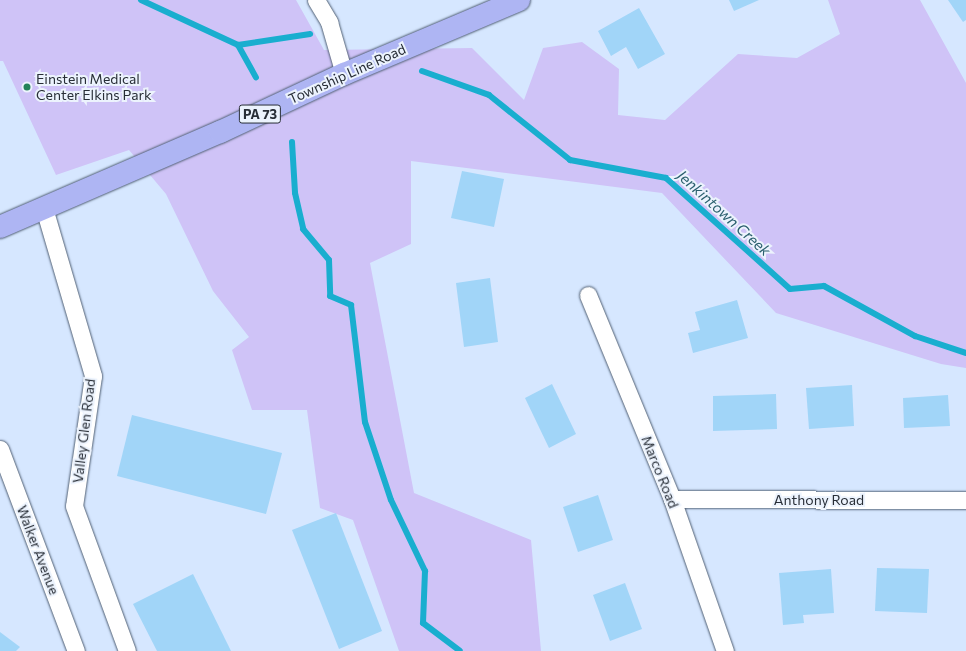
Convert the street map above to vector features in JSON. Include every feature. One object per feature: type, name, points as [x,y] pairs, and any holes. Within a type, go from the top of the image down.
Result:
[{"type":"main road","name":"Township Line Road","points":[[0,227],[220,132],[344,74],[519,0]]},
{"type":"street","points":[[316,0],[329,22],[344,74]]},
{"type":"street","name":"Valley Glen Road","points":[[44,208],[93,376],[74,506],[128,651]]},
{"type":"street","name":"Marco Road","points":[[588,295],[672,499],[725,651]]},
{"type":"street","name":"Walker Avenue","points":[[0,449],[76,651]]},
{"type":"street","name":"Anthony Road","points":[[672,499],[966,500]]},
{"type":"shaded area","points":[[0,0],[296,0],[324,50],[472,48],[524,100],[543,48],[582,42],[619,69],[618,115],[665,120],[738,54],[797,58],[840,34],[828,0],[920,0],[966,83],[966,368],[941,364],[776,313],[662,193],[411,161],[411,244],[370,263],[414,493],[531,540],[541,651],[399,651],[353,520],[320,508],[307,410],[252,410],[232,350],[249,337],[213,291],[166,194],[129,150],[56,175],[3,61],[0,61]]},
{"type":"building","points":[[729,0],[759,0],[734,11]]},
{"type":"building","points":[[948,0],[966,0],[966,20],[963,22]]},
{"type":"building","points":[[639,8],[665,54],[638,69],[626,47],[611,56],[598,31]]},
{"type":"building","points":[[462,171],[504,179],[494,227],[451,218]]},
{"type":"building","points":[[490,278],[498,342],[464,347],[456,283]]},
{"type":"building","points":[[737,300],[748,338],[693,353],[688,333],[700,330],[695,312]]},
{"type":"building","points":[[552,384],[576,434],[549,448],[525,398]]},
{"type":"building","points":[[852,385],[854,426],[809,429],[806,388]]},
{"type":"building","points":[[776,394],[777,429],[713,431],[713,396]]},
{"type":"building","points":[[948,395],[950,426],[904,428],[903,398]]},
{"type":"building","points":[[132,415],[282,453],[266,514],[117,476]]},
{"type":"building","points":[[598,495],[613,540],[578,552],[563,507]]},
{"type":"building","points":[[336,513],[382,631],[339,649],[292,530]]},
{"type":"building","points":[[877,568],[929,569],[927,613],[875,611]]},
{"type":"building","points":[[831,569],[834,613],[803,615],[804,623],[783,625],[779,573]]},
{"type":"building","points":[[193,574],[231,651],[157,651],[133,604]]},
{"type":"building","points":[[625,583],[642,629],[610,641],[593,595]]},
{"type":"building","points":[[0,632],[20,647],[16,651],[0,651]]},
{"type":"waterway","name":"Jenkintown Creek","points":[[141,0],[238,45],[310,34]]},
{"type":"waterway","points":[[238,45],[256,77]]},
{"type":"waterway","name":"Jenkintown Creek","points":[[422,71],[489,95],[570,160],[666,178],[790,289],[824,286],[915,336],[966,353]]},
{"type":"waterway","points":[[292,142],[295,193],[303,229],[329,260],[330,296],[351,305],[365,422],[391,500],[425,571],[423,623],[460,651]]},
{"type":"place","name":"Einstein Medical Center Elkins Park","points":[[27,87]]}]
